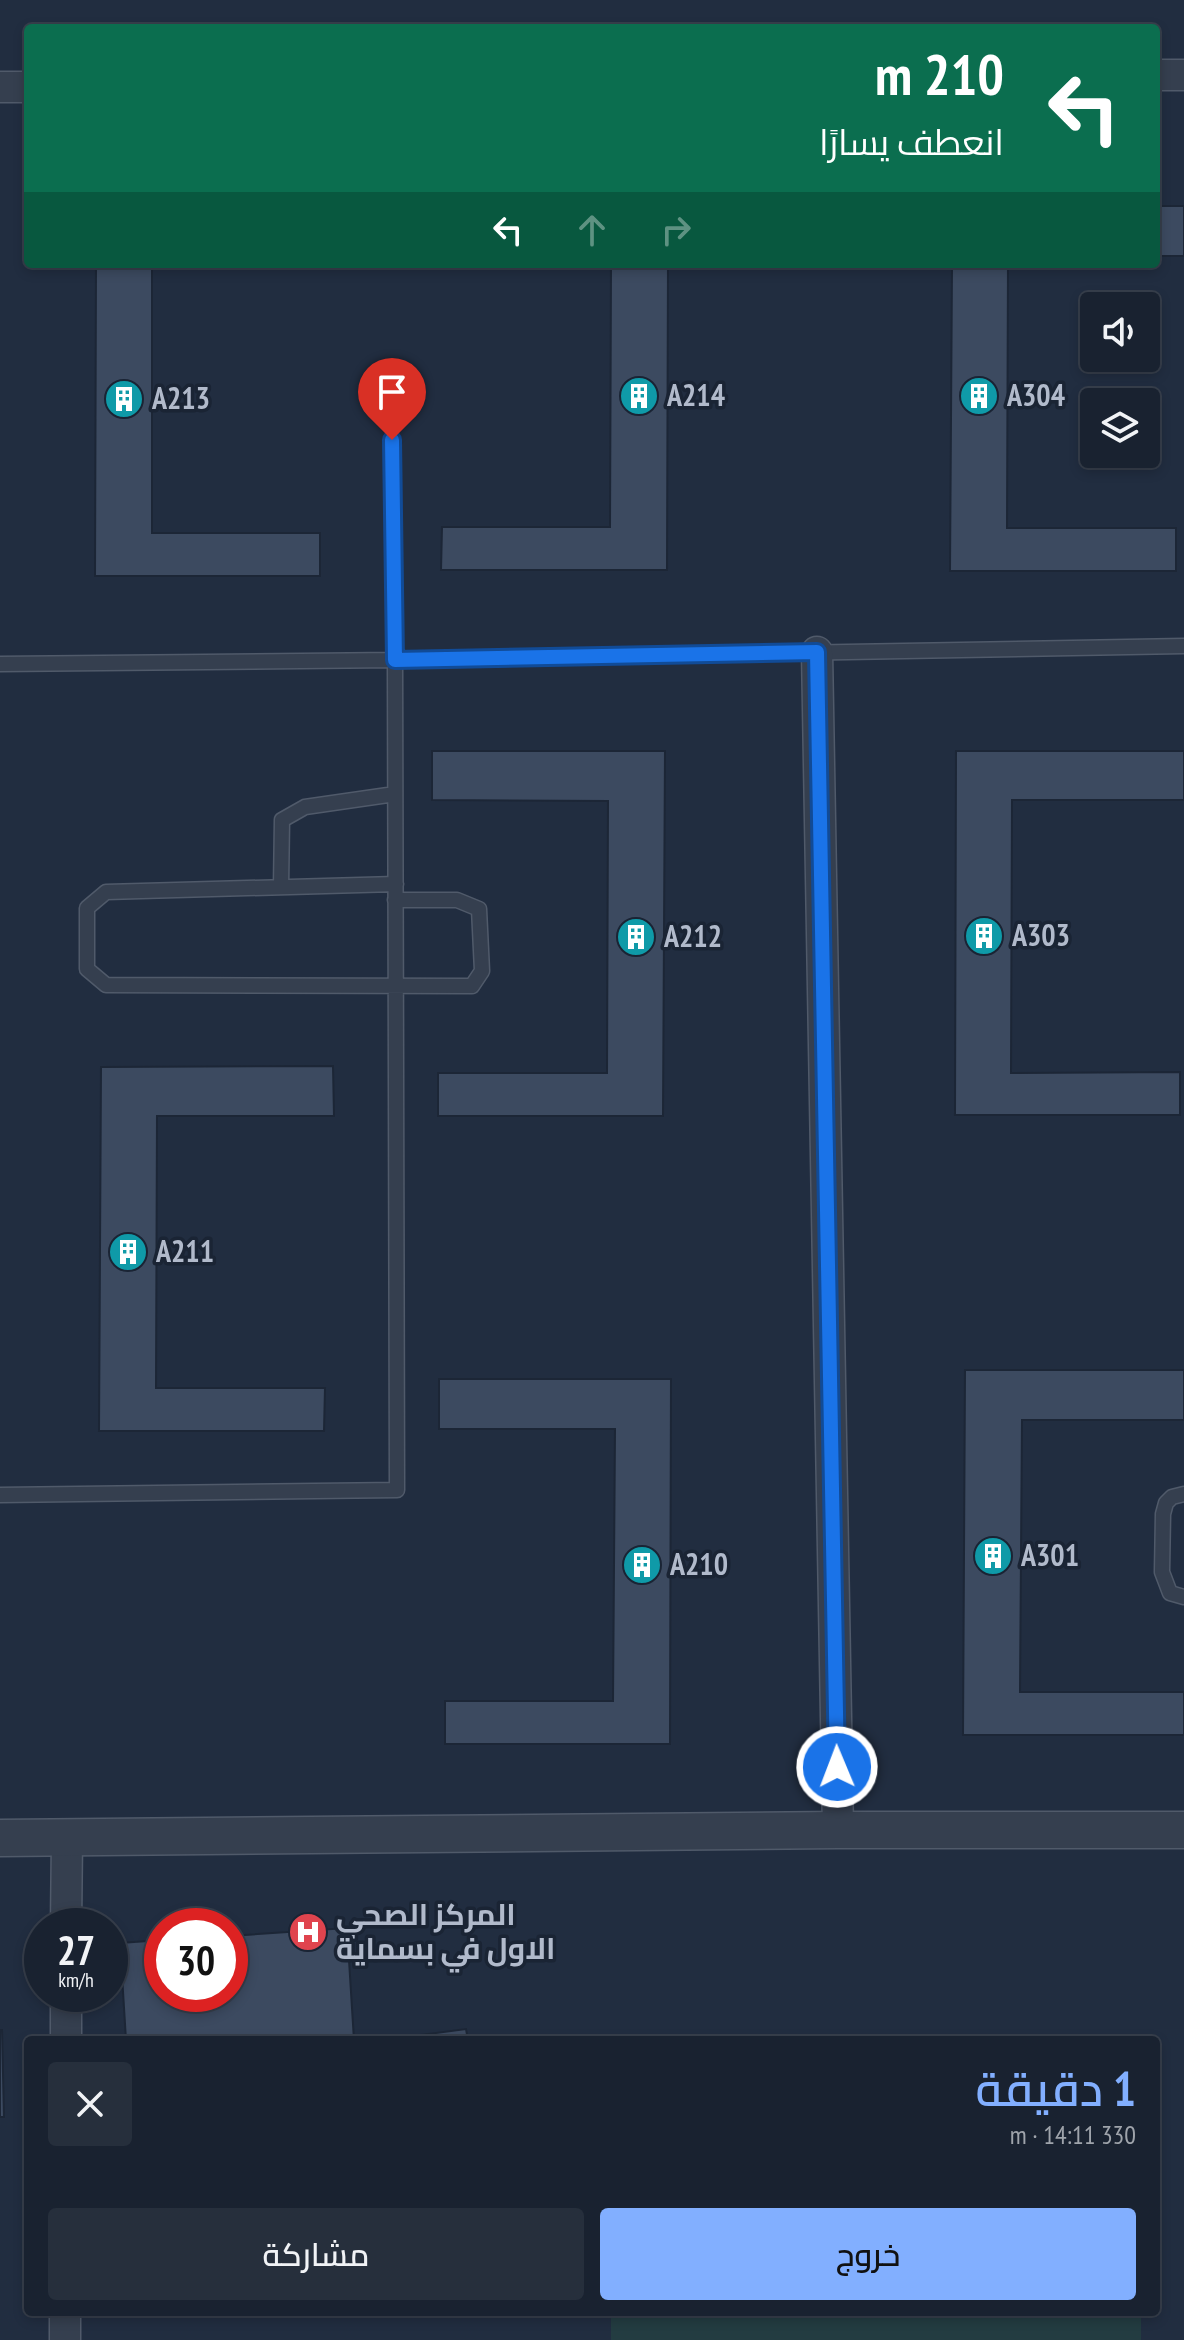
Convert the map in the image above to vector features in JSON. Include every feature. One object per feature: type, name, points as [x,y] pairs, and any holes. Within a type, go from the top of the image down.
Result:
[{"type":"street","points":[[1160,75],[1184,75]]},
{"type":"street","points":[[0,87],[24,87]]},
{"type":"street","points":[[817,652],[838,1830]]},
{"type":"street","points":[[0,1838],[1184,1830]]},
{"type":"street","points":[[66,1908],[67,1838]]},
{"type":"street","points":[[66,2012],[66,2036]]},
{"type":"street","points":[[65,2316],[65,2340]]},
{"type":"lane","points":[[0,1495],[397,1490],[392,440]]},
{"type":"lane","points":[[0,664],[1184,646]]},
{"type":"lane","points":[[281,887],[282,820],[305,807],[395,794]]},
{"type":"lane","points":[[395,900],[457,900],[479,909],[482,971],[472,986],[106,985],[87,969],[87,908],[106,892],[396,884]]},
{"type":"lane","points":[[1184,1494],[1172,1497],[1166,1503],[1162,1572],[1170,1593],[1184,1597]]},
{"type":"green space","points":[[611,2316],[1141,2316],[1141,2340],[611,2340]]},
{"type":"building","points":[[1160,206],[1184,206],[1184,256],[1160,256]]},
{"type":"building","name":"A213","points":[[96,268],[152,268],[152,533],[320,533],[320,576],[95,576]]},
{"type":"building","name":"A214","points":[[611,268],[668,268],[667,570],[441,570],[442,527],[610,527]]},
{"type":"building","name":"A304","points":[[952,268],[1008,268],[1007,528],[1176,528],[1176,571],[950,571]]},
{"type":"building","name":"A212","points":[[432,751],[665,751],[663,1116],[438,1116],[438,1073],[607,1073],[608,801],[432,800]]},
{"type":"building","name":"A303","points":[[956,751],[1184,751],[1184,800],[1012,800],[1011,1073],[1180,1072],[1180,1115],[955,1115]]},
{"type":"building","name":"A211","points":[[333,1066],[334,1116],[157,1116],[156,1388],[325,1388],[324,1431],[99,1431],[101,1067]]},
{"type":"building","name":"A301","points":[[965,1370],[1184,1370],[1184,1420],[1022,1420],[1020,1692],[1184,1692],[1184,1735],[963,1735]]},
{"type":"building","name":"A210","points":[[439,1379],[671,1379],[670,1744],[445,1744],[445,1701],[613,1701],[615,1429],[439,1429]]},
{"type":"building","points":[[347,1928],[354,2036],[126,2036],[128,1942],[144,1941],[144,2012],[248,2012],[248,1935]]},
{"type":"building","points":[[466,2029],[467,2036],[413,2036]]},
{"type":"building","points":[[2,2030],[4,2117],[0,2117]]},
{"type":"place","name":"A214","points":[[639,396]]},
{"type":"place","name":"A304","points":[[979,396]]},
{"type":"place","name":"A213","points":[[124,399]]},
{"type":"place","name":"A303","points":[[984,936]]},
{"type":"place","name":"A212","points":[[636,937]]},
{"type":"place","name":"A211","points":[[128,1252]]},
{"type":"place","name":"A301","points":[[993,1556]]},
{"type":"place","name":"A210","points":[[642,1565]]},
{"type":"place","name":"المركز الصحي الاول في بسماية","points":[[308,1932]]},
{"type":"route","points":[[392,440],[395,660],[817,652],[837,1767]]}]
